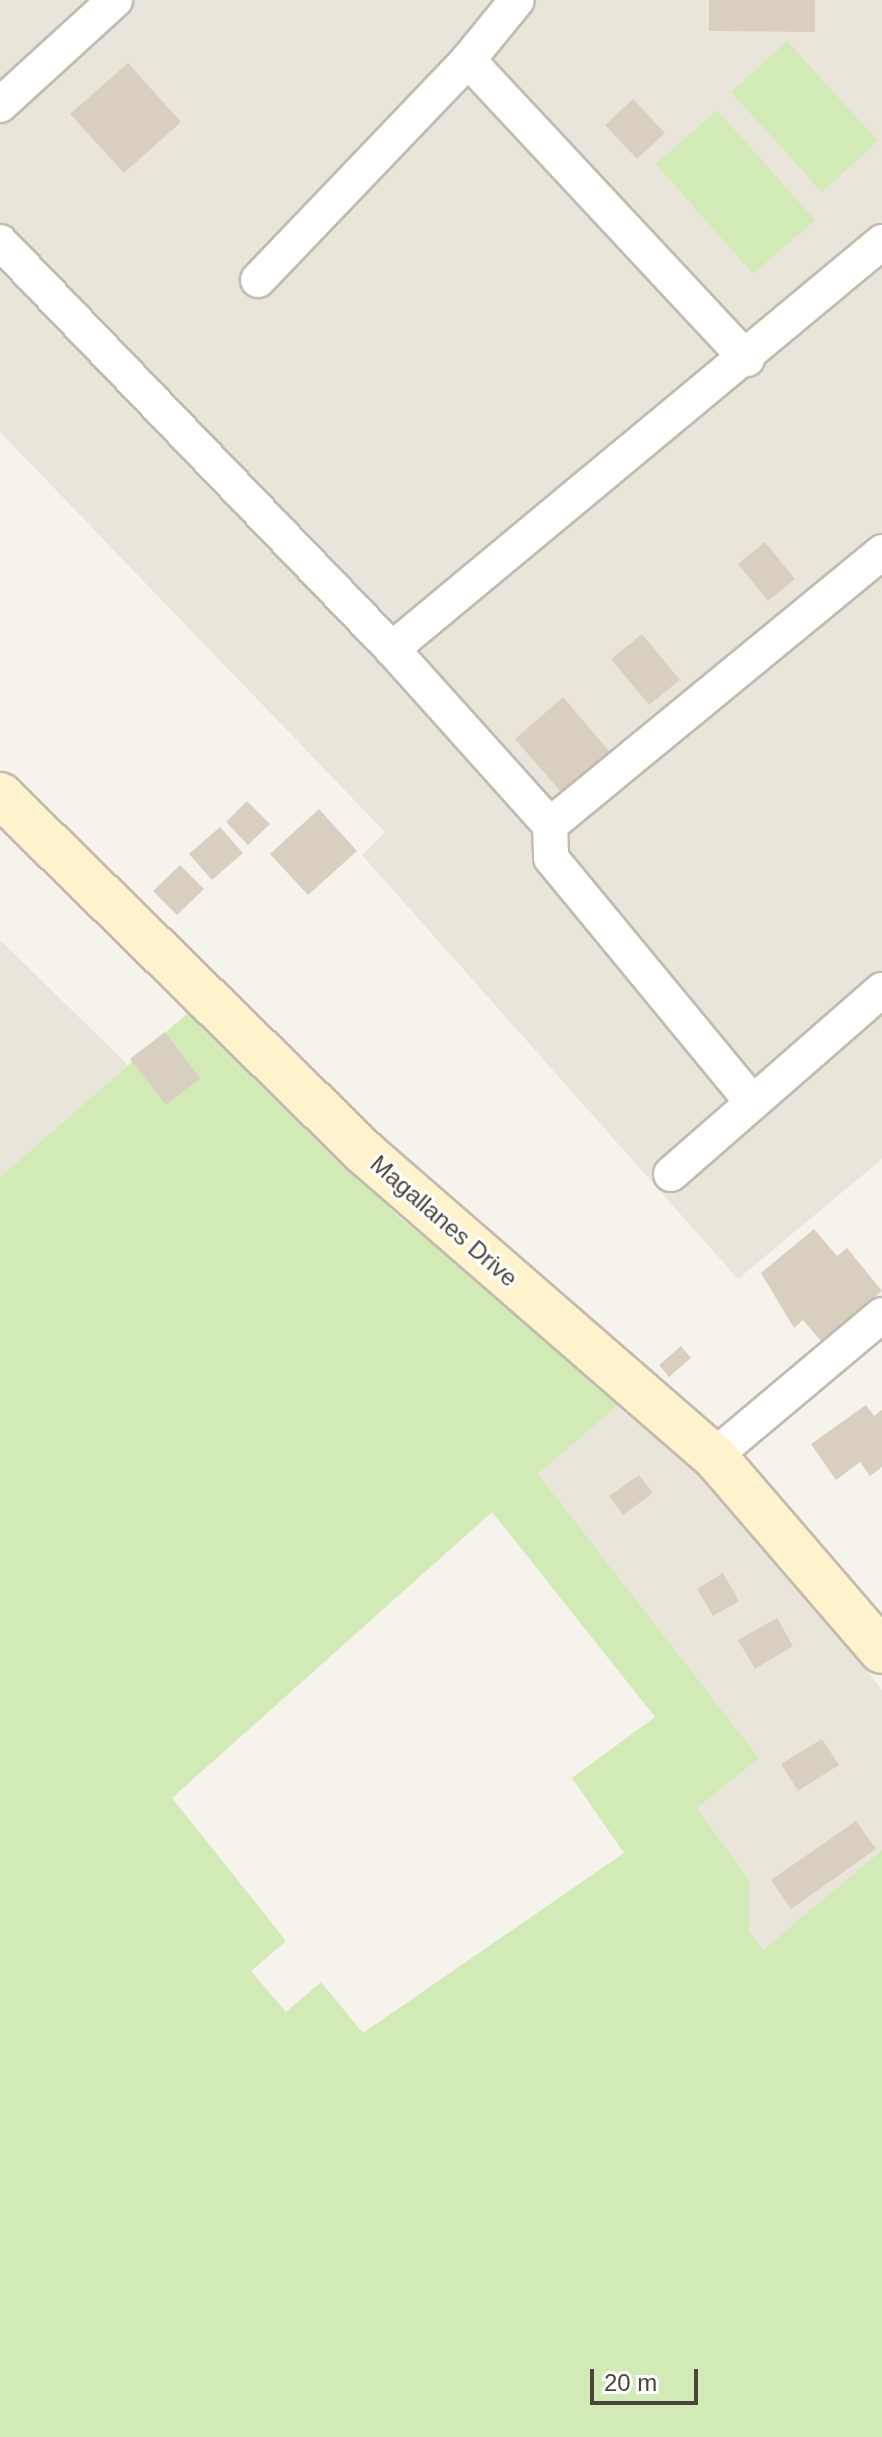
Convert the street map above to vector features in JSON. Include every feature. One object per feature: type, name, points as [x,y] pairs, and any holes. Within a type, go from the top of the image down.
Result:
[{"type":"street","points":[[0,105],[115,0]]},
{"type":"street","points":[[258,280],[468,60],[517,0]]},
{"type":"street","points":[[468,60],[747,359]]},
{"type":"street","points":[[0,242],[392,649],[550,825],[551,858],[751,1101]]},
{"type":"street","points":[[392,649],[747,359],[882,242]]},
{"type":"street","points":[[550,825],[882,552]]},
{"type":"street","name":"Magallanes Drive","points":[[0,795],[365,1153],[714,1456],[882,1651]]},
{"type":"street","points":[[671,1174],[751,1101],[882,990]]},
{"type":"street","points":[[714,1456],[882,1315]]},
{"type":"shaded area","points":[[0,0],[882,0],[882,1159],[738,1279],[362,855],[385,832],[0,432]]},
{"type":"shaded area","points":[[0,940],[128,1065],[0,1177]]},
{"type":"shaded area","points":[[624,1400],[775,1554],[882,1690],[882,1850],[763,1951],[749,1931],[749,1880],[697,1808],[759,1758],[538,1474]]},
{"type":"green space","points":[[787,41],[878,141],[822,192],[731,92]]},
{"type":"green space","points":[[717,110],[815,220],[753,274],[656,164]]},
{"type":"green space","points":[[189,1012],[398,1216],[624,1400],[538,1474],[759,1758],[697,1808],[749,1880],[749,1931],[763,1950],[882,1850],[882,2437],[0,2437],[0,1177]],"holes":[[[492,1512],[655,1717],[572,1778],[624,1853],[363,2033],[321,1982],[286,2012],[251,1971],[286,1941],[172,1798]]]},
{"type":"building","points":[[709,0],[815,0],[815,32],[709,31]]},
{"type":"building","points":[[128,63],[181,122],[124,173],[70,114]]},
{"type":"building","points":[[633,99],[665,133],[637,159],[605,125]]},
{"type":"building","points":[[765,542],[795,579],[768,601],[738,564]]},
{"type":"building","points":[[642,634],[680,680],[649,705],[611,659]]},
{"type":"building","points":[[563,697],[609,751],[561,792],[515,739]]},
{"type":"building","points":[[247,801],[270,824],[248,845],[226,822]]},
{"type":"building","points":[[319,809],[357,851],[308,895],[270,854]]},
{"type":"building","points":[[220,827],[243,853],[212,880],[189,854]]},
{"type":"building","points":[[180,865],[204,889],[177,915],[153,891]]},
{"type":"building","points":[[165,1032],[200,1078],[166,1105],[130,1059]]},
{"type":"building","points":[[814,1229],[837,1256],[847,1248],[882,1291],[821,1341],[803,1320],[794,1328],[761,1273]]},
{"type":"building","points":[[681,1346],[691,1358],[669,1377],[659,1365]]},
{"type":"building","points":[[866,1405],[874,1416],[882,1410],[882,1467],[870,1476],[860,1462],[836,1480],[811,1444]]},
{"type":"building","points":[[639,1475],[653,1493],[623,1515],[609,1496]]},
{"type":"building","points":[[723,1573],[739,1601],[713,1616],[697,1589]]},
{"type":"building","points":[[777,1618],[793,1646],[755,1669],[738,1640]]},
{"type":"building","points":[[822,1739],[839,1765],[798,1791],[781,1764]]},
{"type":"building","points":[[856,1821],[876,1849],[791,1909],[771,1880]]}]
